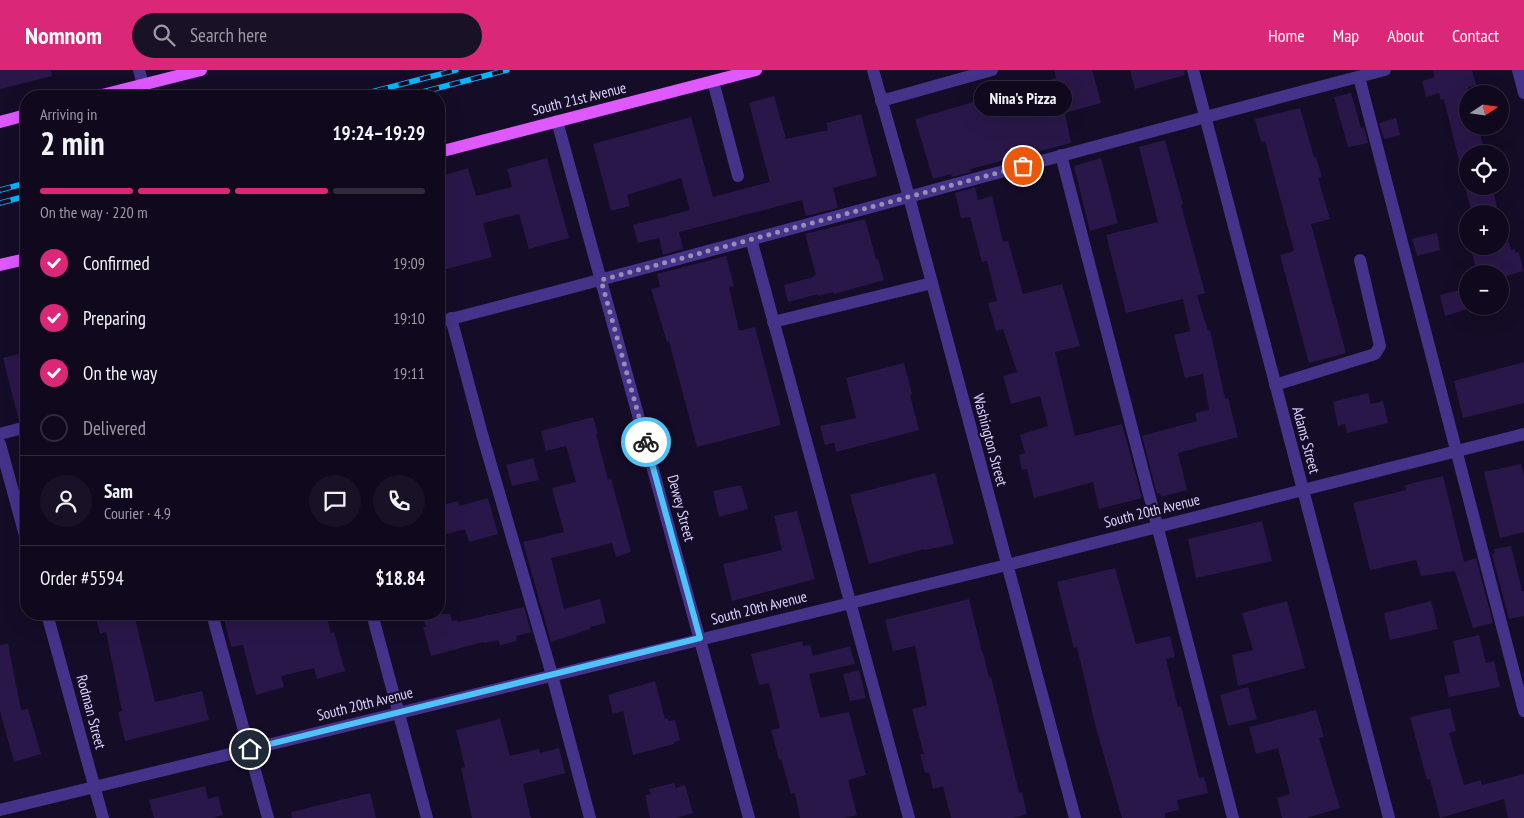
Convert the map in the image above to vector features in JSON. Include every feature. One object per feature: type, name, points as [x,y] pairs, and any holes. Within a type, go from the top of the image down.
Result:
[{"type":"main road","points":[[123,90],[201,70]]},
{"type":"main road","name":"South 21st Avenue","points":[[445,150],[756,70]]},
{"type":"main road","points":[[0,122],[20,117]]},
{"type":"main road","points":[[0,265],[20,260]]},
{"type":"street","points":[[139,70],[143,85]]},
{"type":"street","name":"Washington Street","points":[[873,70],[1076,818]]},
{"type":"street","points":[[881,100],[992,70]]},
{"type":"street","name":"Adams Street","points":[[1193,70],[1389,818]]},
{"type":"street","points":[[590,818],[552,674],[482,434],[445,320],[1385,70]]},
{"type":"street","points":[[1518,70],[1524,93]]},
{"type":"street","points":[[1359,77],[1524,711]]},
{"type":"street","points":[[713,81],[738,176]]},
{"type":"street","name":"Dewey Street","points":[[557,121],[749,818]]},
{"type":"street","points":[[1062,155],[1234,818]]},
{"type":"street","points":[[751,239],[909,818]]},
{"type":"street","points":[[1275,385],[1375,354],[1380,346],[1360,260]]},
{"type":"street","points":[[773,322],[932,283]]},
{"type":"street","points":[[0,434],[20,429]]},
{"type":"street","name":"South 20th Avenue","points":[[0,810],[552,674],[1007,565],[1524,434]]},
{"type":"street","points":[[0,444],[20,517]]},
{"type":"street","name":"Rodman Street","points":[[49,620],[103,818]]},
{"type":"street","points":[[214,620],[268,818]]},
{"type":"street","points":[[374,620],[427,818]]},
{"type":"building","points":[[0,70],[51,70],[52,76],[0,89]]},
{"type":"building","points":[[1054,70],[1092,70],[1101,103],[1065,113],[1071,143],[970,169],[971,172],[952,177],[951,174],[933,179],[915,119],[1056,78]]},
{"type":"building","points":[[1130,70],[1184,70],[1185,75],[1135,89]]},
{"type":"building","points":[[1433,70],[1472,70],[1476,85],[1459,85],[1459,135],[1480,135],[1483,145],[1459,145],[1459,161],[1444,99],[1441,100],[1439,93],[1426,97],[1422,81],[1435,77]]},
{"type":"building","points":[[1351,93],[1361,128],[1364,127],[1368,143],[1348,147],[1334,97]]},
{"type":"building","points":[[774,96],[786,139],[828,130],[826,123],[861,114],[877,176],[833,188],[838,208],[806,216],[802,200],[679,232],[683,249],[663,255],[659,238],[638,243],[633,225],[690,210],[681,178],[627,195],[630,206],[611,211],[593,144],[691,117],[713,197],[770,182],[749,103]]},
{"type":"building","points":[[1300,108],[1314,157],[1316,157],[1322,177],[1318,178],[1330,219],[1311,224],[1346,353],[1309,363],[1280,255],[1294,251],[1265,141],[1261,142],[1255,119]]},
{"type":"building","points":[[1396,118],[1400,135],[1384,139],[1379,123]]},
{"type":"building","points":[[1165,140],[1205,293],[1197,295],[1208,331],[1210,330],[1225,399],[1228,398],[1238,437],[1178,453],[1187,490],[1161,497],[1160,493],[1157,494],[1142,436],[1197,421],[1195,413],[1209,410],[1203,374],[1185,378],[1174,335],[1190,331],[1183,299],[1126,313],[1106,235],[1158,222],[1139,147]]},
{"type":"building","points":[[547,158],[569,238],[529,249],[519,214],[483,223],[492,257],[445,269],[445,175],[468,168],[476,196],[512,187],[507,169]]},
{"type":"building","points":[[1101,158],[1118,223],[1090,231],[1074,166]]},
{"type":"building","points":[[975,187],[978,200],[992,196],[1003,242],[1008,241],[1023,294],[1062,284],[1080,346],[1055,352],[1075,436],[1122,424],[1142,498],[1099,509],[1093,482],[1034,498],[1027,469],[1022,470],[1019,455],[1025,453],[1020,435],[1048,426],[1040,396],[1011,404],[1003,376],[1017,372],[1003,329],[996,331],[988,303],[997,301],[987,261],[982,262],[970,217],[961,218],[955,193]]},
{"type":"building","points":[[1467,195],[1494,195],[1497,205],[1470,205]]},
{"type":"building","points":[[865,219],[884,280],[834,294],[833,292],[818,296],[818,294],[788,302],[784,285],[816,275],[805,234]]},
{"type":"building","points":[[1437,233],[1440,250],[1417,256],[1412,239]]},
{"type":"building","points":[[1509,242],[1511,250],[1515,249],[1516,253],[1519,252],[1523,271],[1509,275],[1509,265],[1475,265],[1472,255],[1509,255]]},
{"type":"building","points":[[726,256],[734,286],[729,287],[739,331],[755,327],[781,425],[697,447],[669,341],[667,342],[651,289],[660,287],[657,274]]},
{"type":"building","points":[[1459,290],[1459,312],[1445,316],[1440,295]]},
{"type":"building","points":[[20,354],[19,421],[3,358]]},
{"type":"building","points":[[1524,362],[1524,403],[1463,418],[1454,381]]},
{"type":"building","points":[[904,363],[919,430],[836,452],[834,443],[825,445],[820,426],[856,418],[846,378]]},
{"type":"building","points":[[1368,393],[1371,404],[1383,401],[1388,423],[1347,433],[1345,424],[1338,426],[1333,402]]},
{"type":"building","points":[[593,417],[608,480],[611,479],[631,552],[616,557],[612,543],[551,558],[564,609],[600,599],[606,623],[551,642],[523,542],[564,532],[552,488],[576,482],[566,446],[546,451],[541,431]]},
{"type":"building","points":[[533,458],[539,480],[512,486],[506,465]]},
{"type":"building","points":[[1521,464],[1524,476],[1524,532],[1500,538],[1484,472]]},
{"type":"building","points":[[935,473],[954,544],[924,549],[869,564],[850,495]]},
{"type":"building","points":[[1443,476],[1464,562],[1476,558],[1493,623],[1473,628],[1455,571],[1421,576],[1416,560],[1370,570],[1353,503],[1406,490],[1405,485]]},
{"type":"building","points":[[741,485],[748,509],[719,517],[713,491]]},
{"type":"building","points":[[488,498],[498,534],[469,542],[465,529],[445,534],[445,504],[458,501],[459,506]]},
{"type":"building","points":[[797,511],[815,579],[732,601],[723,564],[782,550],[774,516]]},
{"type":"building","points":[[1262,521],[1272,561],[1196,578],[1188,539]]},
{"type":"building","points":[[1511,546],[1522,591],[1524,591],[1524,616],[1509,619],[1492,554],[1495,553],[1494,549]]},
{"type":"building","points":[[1115,568],[1136,644],[1170,636],[1175,657],[1166,659],[1178,707],[1181,706],[1199,778],[1204,777],[1208,793],[1177,800],[1179,810],[1165,813],[1165,818],[1122,818],[1096,728],[1077,647],[1074,648],[1057,582]]},
{"type":"building","points":[[969,599],[989,678],[991,677],[1019,793],[1022,792],[1027,814],[1013,818],[951,818],[943,786],[933,789],[929,772],[925,773],[920,754],[924,754],[912,709],[927,705],[915,646],[893,651],[885,620]]},
{"type":"building","points":[[1287,601],[1305,668],[1238,686],[1232,655],[1253,650],[1242,613]]},
{"type":"building","points":[[1431,601],[1438,629],[1390,640],[1384,613]]},
{"type":"building","points":[[524,607],[531,632],[516,636],[517,641],[500,645],[498,640],[483,642],[431,656],[423,627],[426,627],[424,620],[445,620],[445,614],[450,614],[452,621],[457,620],[458,622]]},
{"type":"building","points":[[96,620],[135,620],[155,702],[202,691],[209,720],[125,741],[118,712],[122,711],[106,632],[100,634]]},
{"type":"building","points":[[224,620],[328,620],[331,633],[334,632],[345,671],[317,679],[314,668],[281,676],[284,687],[256,695],[243,645],[231,647]]},
{"type":"building","points":[[1479,635],[1486,663],[1494,661],[1500,687],[1449,697],[1444,676],[1460,673],[1453,641]]},
{"type":"building","points":[[802,641],[803,646],[810,645],[813,656],[850,646],[855,664],[809,674],[820,718],[849,712],[866,775],[848,780],[857,815],[845,818],[800,818],[795,793],[791,794],[781,759],[779,760],[771,730],[780,728],[769,683],[759,685],[751,654]]},
{"type":"building","points":[[8,644],[21,710],[28,709],[41,754],[14,762],[0,711],[0,645]]},
{"type":"building","points":[[859,670],[866,698],[850,701],[843,674]]},
{"type":"building","points":[[655,681],[665,719],[668,718],[668,721],[675,720],[680,740],[674,742],[674,744],[633,755],[623,711],[613,714],[608,695]]},
{"type":"building","points":[[1248,687],[1257,719],[1228,726],[1220,695]]},
{"type":"building","points":[[1450,708],[1456,731],[1449,733],[1464,785],[1481,780],[1482,785],[1524,774],[1524,818],[1508,818],[1504,799],[1440,818],[1430,779],[1427,780],[1410,717]]},
{"type":"building","points":[[1316,710],[1324,737],[1319,738],[1340,808],[1306,818],[1282,818],[1277,798],[1290,794],[1278,748],[1256,754],[1249,727]]},
{"type":"building","points":[[500,719],[510,756],[539,749],[540,753],[559,748],[565,773],[523,784],[531,818],[472,818],[461,768],[465,767],[456,730]]},
{"type":"building","points":[[674,783],[676,788],[685,785],[693,813],[676,818],[650,818],[645,795],[651,794],[649,789]]},
{"type":"building","points":[[205,786],[208,799],[218,796],[223,815],[212,818],[154,818],[149,800]]},
{"type":"building","points":[[370,793],[376,818],[292,818],[291,812]]},
{"type":"railway","points":[[379,90],[456,70]]},
{"type":"railway","points":[[430,90],[507,70]]},
{"type":"railway","points":[[0,190],[20,185]]},
{"type":"railway","points":[[0,203],[20,198]]},
{"type":"way so far","points":[[646,442],[601,280],[1023,166]]},
{"type":"place","name":"Nina's Pizza","points":[[1023,166]]},
{"type":"route","points":[[250,749],[700,638],[646,442]]}]
